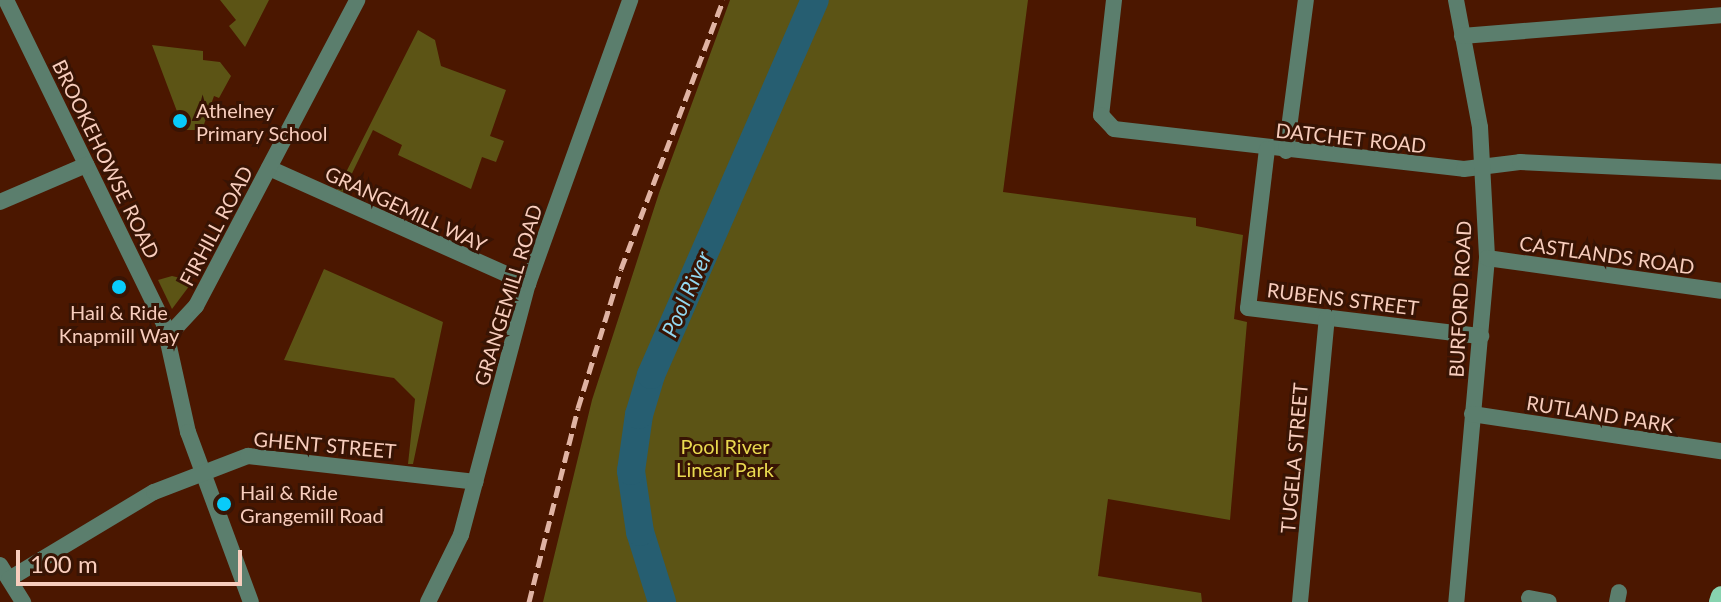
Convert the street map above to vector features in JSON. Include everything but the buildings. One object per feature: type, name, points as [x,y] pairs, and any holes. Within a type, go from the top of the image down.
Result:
[{"type":"main road","points":[[1719,602],[1721,596]]},
{"type":"street","name":"BROOKEHOWSE ROAD","points":[[6,0],[168,336],[183,413],[202,473],[251,602]]},
{"type":"street","name":"FIRHILL ROAD","points":[[168,336],[196,306],[357,0]]},
{"type":"street","name":"GRANGEMILL ROAD","points":[[428,602],[451,561],[476,482],[528,284],[630,0]]},
{"type":"street","name":"DATCHET ROAD","points":[[1114,0],[1101,110],[1104,123],[1114,129],[1267,149],[1464,169],[1520,162],[1721,172]]},
{"type":"street","points":[[1286,151],[1306,0]]},
{"type":"street","name":"BURFORD ROAD","points":[[1456,0],[1484,166],[1487,258],[1456,602]]},
{"type":"street","points":[[1462,36],[1721,15]]},
{"type":"street","name":"RUBENS STREET","points":[[1267,149],[1248,308],[1481,336]]},
{"type":"street","points":[[0,202],[86,165]]},
{"type":"street","name":"GRANGEMILL WAY","points":[[269,168],[528,284]]},
{"type":"street","name":"CASTLANDS ROAD","points":[[1487,258],[1721,291]]},
{"type":"street","name":"TUGELA STREET","points":[[1300,602],[1327,317]]},
{"type":"street","name":"RUTLAND PARK","points":[[1472,414],[1721,451]]},
{"type":"street","name":"GHENT STREET","points":[[4,572],[137,501],[202,473],[260,455],[476,482]]},
{"type":"street","points":[[4,572],[23,602]]},
{"type":"street","points":[[1529,598],[1549,602]]},
{"type":"green space","points":[[220,0],[269,0],[245,47],[229,26],[236,20]]},
{"type":"green space","name":"Pool River Linear Park","points":[[730,0],[1028,0],[1003,192],[1196,218],[1196,226],[1243,235],[1234,319],[1247,322],[1230,520],[1108,499],[1098,576],[1201,593],[1202,602],[543,602],[592,400],[659,193]]},
{"type":"green space","points":[[418,30],[435,40],[441,66],[506,90],[490,136],[504,141],[496,162],[482,157],[471,189],[398,155],[402,145],[373,130],[343,192],[337,190]]},
{"type":"green space","points":[[152,45],[203,51],[203,60],[220,62],[231,76],[219,98],[214,96],[202,130],[184,130]]},
{"type":"green space","points":[[324,269],[443,322],[413,464],[408,464],[415,399],[394,378],[284,360]]},
{"type":"green space","points":[[172,276],[193,281],[172,309],[158,280]]},
{"type":"waterway","name":"Pool River","points":[[662,602],[640,532],[631,471],[639,415],[651,375],[815,0]]},
{"type":"railway","points":[[529,602],[578,408],[621,269],[723,0]]},
{"type":"place","name":"Athelney Primary School","points":[[180,121]]},
{"type":"place","name":"Hail & Ride Knapmill Way","points":[[119,287]]},
{"type":"place","name":"Hail & Ride Grangemill Road","points":[[224,504]]}]
